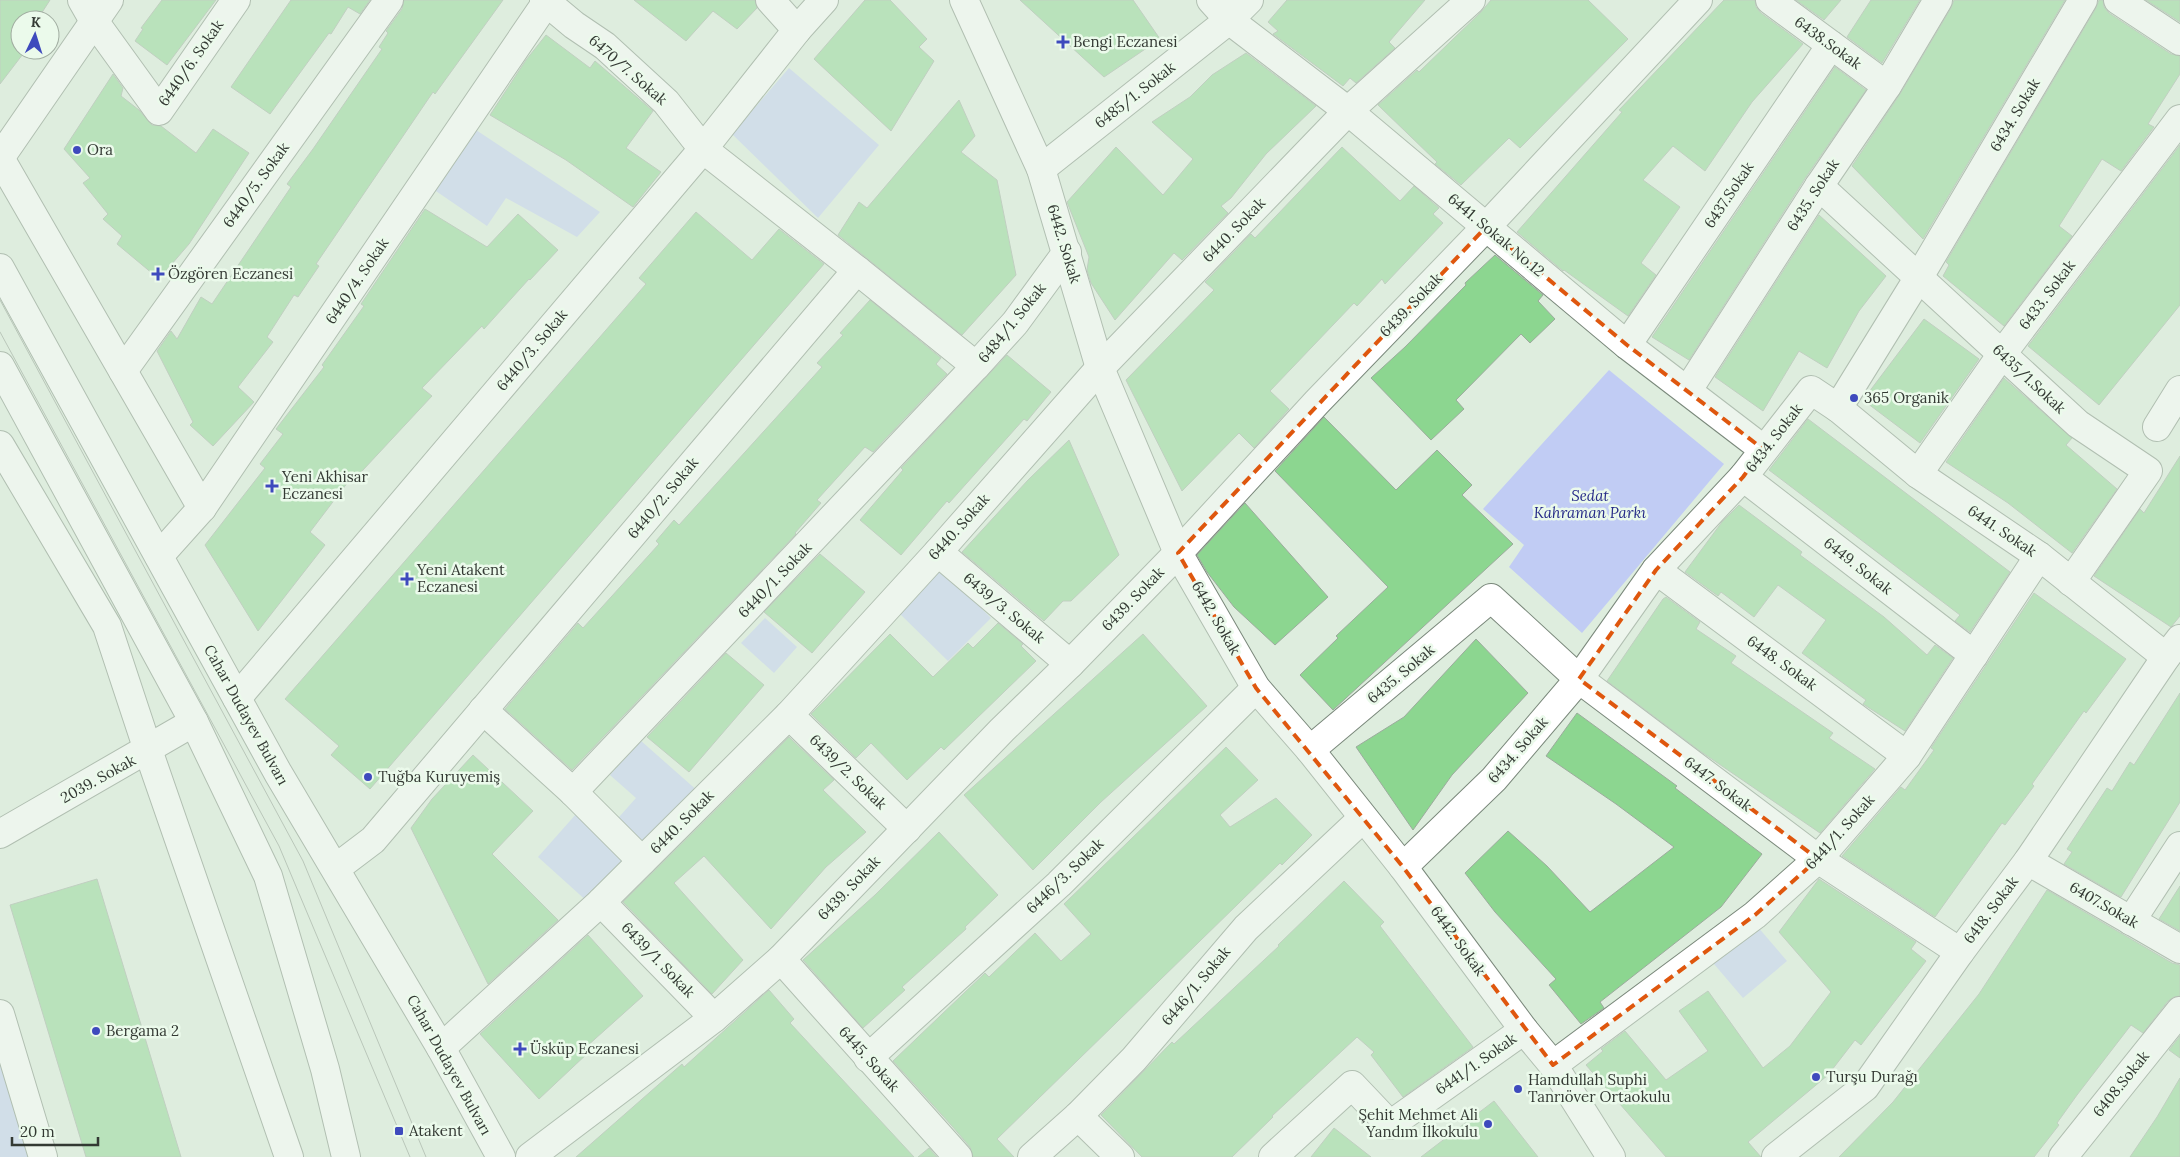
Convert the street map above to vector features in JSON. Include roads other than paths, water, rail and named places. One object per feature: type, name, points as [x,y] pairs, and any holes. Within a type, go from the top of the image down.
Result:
[{"type":"street","name":"6440/6. Sokak","points":[[95,7],[159,111],[236,0]]},
{"type":"street","name":"6440/5. Sokak","points":[[123,371],[389,0]]},
{"type":"street","points":[[770,0],[797,30]]},
{"type":"street","name":"6440/3. Sokak","points":[[237,698],[703,149],[797,30],[824,0]]},
{"type":"street","name":"6442. Sokak","points":[[964,0],[1041,169],[1068,252],[1100,368],[1178,553],[1256,688],[1310,750],[1403,867],[1552,1066],[1611,1157]]},
{"type":"street","points":[[1211,0],[1230,20]]},
{"type":"street","name":"6485/1. Sokak","points":[[1041,169],[1230,20],[1249,0]]},
{"type":"street","name":"6440. Sokak","points":[[441,1048],[602,902],[789,715],[938,552],[1100,368],[1348,111],[1470,0]]},
{"type":"street","name":"6439. Sokak","points":[[530,1157],[714,1018],[781,959],[1002,730],[1070,664],[1178,553],[1317,402],[1486,227],[1698,0]]},
{"type":"street","name":"6438.Sokak","points":[[1770,0],[1886,86]]},
{"type":"street","name":"6435. Sokak","points":[[1688,390],[1819,186],[1886,86],[1938,0]]},
{"type":"street","name":"6434. Sokak","points":[[1403,867],[1494,779],[1579,679],[1656,570],[1743,477],[1811,390],[1838,408],[1919,277],[2083,0]]},
{"type":"street","points":[[2118,0],[2180,41]]},
{"type":"street","name":"6470/7. Sokak","points":[[546,1],[574,25],[605,46],[666,102],[703,149]]},
{"type":"street","name":"6440/4. Sokak","points":[[159,556],[202,508],[546,1]]},
{"type":"street","points":[[95,7],[0,158],[202,508]]},
{"type":"street","name":"6441. Sokak No.12","points":[[1230,20],[1348,111],[1627,344],[1763,449]]},
{"type":"street","name":"6437.Sokak","points":[[1627,344],[1831,45]]},
{"type":"street","name":"6433. Sokak","points":[[1918,474],[2002,354],[2180,119]]},
{"type":"street","points":[[703,149],[857,270]]},
{"type":"street","name":"6435/1.Sokak","points":[[1819,186],[2078,424],[2148,470],[2071,582]]},
{"type":"street","name":"6484/1. Sokak","points":[[857,270],[976,366],[1015,323],[1068,252]]},
{"type":"street","name":"Cahar Dudayev Bulvarı","points":[[0,268],[278,773],[441,1048],[501,1157]]},
{"type":"street","name":"6440/2. Sokak","points":[[336,868],[373,840],[857,270]]},
{"type":"street","points":[[0,366],[194,722],[268,876],[325,1069],[346,1157]]},
{"type":"street","name":"6440/1. Sokak","points":[[572,792],[976,366]]},
{"type":"street","points":[[2157,427],[2180,390]]},
{"type":"street","name":"6441. Sokak","points":[[1838,408],[1918,474],[2039,556],[2071,582],[2173,648]]},
{"type":"street","points":[[0,445],[108,626],[148,750],[289,1157]]},
{"type":"street","name":"6449. Sokak","points":[[1743,477],[1974,655]]},
{"type":"street","name":"6439/3. Sokak","points":[[938,552],[1070,664]]},
{"type":"street","name":"6441/1. Sokak","points":[[1552,1066],[1755,915],[1818,859],[1908,756],[2039,556]]},
{"type":"street","name":"6448. Sokak","points":[[1656,570],[1908,756]]},
{"type":"street","name":"6435. Sokak","points":[[1310,750],[1492,598]]},
{"type":"street","name":"6447. Sokak","points":[[1492,598],[1579,679],[1818,859],[1960,952]]},
{"type":"street","name":"6418. Sokak","points":[[1776,1157],[1865,1087],[1960,952],[2028,861],[2173,648]]},
{"type":"street","name":"6446/3. Sokak","points":[[868,1058],[1059,884],[1256,688]]},
{"type":"street","points":[[483,710],[572,792],[642,861]]},
{"type":"street","name":"6439/2. Sokak","points":[[789,715],[907,829]]},
{"type":"street","name":"2039. Sokak","points":[[0,834],[194,722]]},
{"type":"street","name":"6446/1. Sokak","points":[[1032,1157],[1078,1116],[1134,1059],[1246,928],[1363,818]]},
{"type":"street","points":[[2131,921],[2180,846]]},
{"type":"street","name":"6407.Sokak","points":[[2028,861],[2180,949]]},
{"type":"street","name":"6439/1. Sokak","points":[[602,902],[714,1018]]},
{"type":"street","name":"6445. Sokak","points":[[781,959],[958,1157]]},
{"type":"street","name":"6408.Sokak","points":[[2062,1157],[2180,1011]]},
{"type":"street","points":[[0,1014],[43,1157]]},
{"type":"street","name":"6441/1. Sokak","points":[[1273,1157],[1352,1084],[1390,1126],[1524,1030]]},
{"type":"street","points":[[1078,1116],[1120,1157]]},
{"type":"tram line","points":[[0,300],[303,861],[426,1157]]},
{"type":"tram line","points":[[0,332],[279,846],[410,1157]]},
{"type":"place","name":"Bengi Eczanesi","points":[[1063,42]]},
{"type":"place","name":"Ora","points":[[77,150]]},
{"type":"place","name":"Özgören Eczanesi","points":[[158,274]]},
{"type":"place","name":"365 Organik","points":[[1854,398]]},
{"type":"place","name":"Yeni Akhisar Eczanesi","points":[[272,486]]},
{"type":"place","name":"Yeni Atakent Eczanesi","points":[[407,579]]},
{"type":"place","name":"Tuğba Kuruyemiş","points":[[368,777]]},
{"type":"place","name":"Bergama 2","points":[[96,1031]]},
{"type":"place","name":"Üsküp Eczanesi","points":[[520,1049]]},
{"type":"place","name":"Turşu Durağı","points":[[1816,1077]]},
{"type":"place","name":"Hamdullah Suphi Tanrıöver Ortaokulu","points":[[1518,1089]]},
{"type":"place","name":"Şehit Mehmet Ali Yandım İlkokulu","points":[[1488,1124]]},
{"type":"place","name":"Atakent","points":[[399,1131]]},
{"type":"park label","name":"Sedat Kahraman Parkı","points":[[1590,504]]}]
